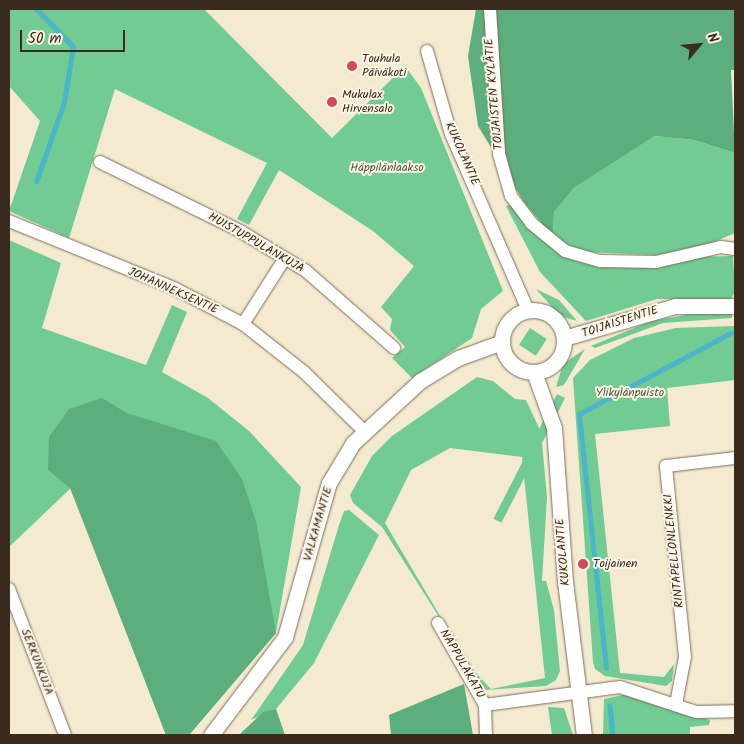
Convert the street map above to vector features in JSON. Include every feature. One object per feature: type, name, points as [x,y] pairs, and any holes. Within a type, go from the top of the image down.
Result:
[{"type":"street","name":"TOIJAISTEN KYLÄTIE","points":[[490,9],[498,154],[511,196],[532,223],[565,251],[601,261],[656,262],[721,247],[735,249]]},
{"type":"street","name":"KUKOLANTIE","points":[[427,51],[451,134],[528,310]]},
{"type":"street","name":"HUISTUPPULANKUJA","points":[[100,162],[285,258],[332,290],[394,348]]},
{"type":"street","name":"JOHANNEKSENTIE","points":[[9,221],[174,288],[243,324],[304,372],[363,430]]},
{"type":"street","points":[[243,324],[285,258]]},
{"type":"street","name":"TOIJAISTENTIE","points":[[564,338],[675,306],[735,306]]},
{"type":"street","points":[[528,310],[552,316],[564,338],[554,364],[534,372],[512,364],[502,342],[508,321],[528,310]]},
{"type":"street","name":"VALKAMANTIE","points":[[211,735],[285,637],[329,483],[363,430],[440,367],[502,342]]},
{"type":"street","name":"KUKOLANTIE","points":[[534,372],[554,428],[578,692],[584,735]]},
{"type":"street","name":"RINTAPELLONLENKKI","points":[[676,704],[685,657],[666,466],[735,458]]},
{"type":"street","name":"SERKUNKUJA","points":[[9,588],[65,735]]},
{"type":"street","name":"NAPPULAKATU","points":[[438,624],[485,705],[486,735]]},
{"type":"street","name":"NAPPULAKATU","points":[[485,705],[578,692],[633,689],[705,714],[735,711]]},
{"type":"green space","name":"Häppilänlaakso","points":[[9,9],[204,9],[332,138],[405,66],[421,88],[503,291],[481,309],[472,338],[412,378],[392,358],[405,347],[390,330],[392,319],[381,307],[414,266],[373,231],[279,170],[249,225],[237,219],[267,163],[115,89],[69,238],[9,211],[40,121],[9,86]]},
{"type":"green space","points":[[476,9],[735,9],[735,70],[731,70],[735,153],[694,140],[655,136],[574,188],[554,212],[553,237],[524,202],[478,126],[468,56]]},
{"type":"green space","points":[[655,136],[694,140],[735,153],[735,233],[700,248],[657,255],[583,252],[553,237],[554,212],[574,188]]},
{"type":"green space","points":[[514,203],[575,259],[733,256],[735,292],[731,299],[657,299],[586,321],[540,272],[506,206]]},
{"type":"green space","points":[[9,240],[61,263],[42,328],[146,365],[172,305],[187,312],[162,372],[208,398],[249,431],[301,487],[276,633],[189,735],[166,735],[71,488],[9,547]]},
{"type":"green space","points":[[536,289],[559,300],[577,321],[560,316]]},
{"type":"green space","points":[[703,312],[732,313],[732,318],[663,323],[595,348],[591,346],[651,321]]},
{"type":"green space","name":"Ylikylänpuisto","points":[[735,326],[735,380],[667,388],[670,426],[595,434],[620,673],[664,677],[674,664],[672,681],[666,686],[605,676],[595,669],[593,662],[573,378],[590,360],[634,338],[676,328]]},
{"type":"green space","points":[[530,328],[547,339],[536,356],[519,345]]},
{"type":"green space","points":[[585,349],[564,385],[556,387],[563,364]]},
{"type":"green space","points":[[477,377],[493,381],[515,399],[526,400],[541,432],[547,497],[542,581],[546,581],[554,610],[560,671],[556,680],[546,686],[484,690],[470,667],[491,689],[545,678],[522,457],[450,448],[411,470],[385,523],[462,653],[382,527],[353,503],[350,495],[372,456],[392,436]]},
{"type":"green space","points":[[557,394],[565,398],[501,523],[493,519]]},
{"type":"green space","points":[[102,398],[127,413],[216,441],[242,479],[256,521],[276,633],[189,735],[166,735],[70,488],[48,470],[49,437],[69,409]]},
{"type":"green space","points":[[349,510],[379,535],[314,663],[276,709],[251,720],[303,645],[339,525],[344,511]]},
{"type":"green space","points":[[464,684],[473,735],[391,735],[389,715]]},
{"type":"green space","points":[[627,694],[710,720],[709,725],[690,727],[690,735],[603,735],[604,699]]},
{"type":"green space","points":[[548,707],[564,708],[573,735],[552,735]]},
{"type":"green space","points":[[276,709],[285,735],[239,735],[263,712]]},
{"type":"waterway","points":[[36,9],[73,47],[64,102],[36,182]]},
{"type":"waterway","points":[[606,668],[579,414],[731,333]]},
{"type":"waterway","points":[[610,706],[613,735]]},
{"type":"place","name":"Touhula Päiväkoti","points":[[352,66]]},
{"type":"place","name":"Mukulax Hirvensalo","points":[[332,102]]},
{"type":"place","name":"Toijainen","points":[[583,564]]}]
